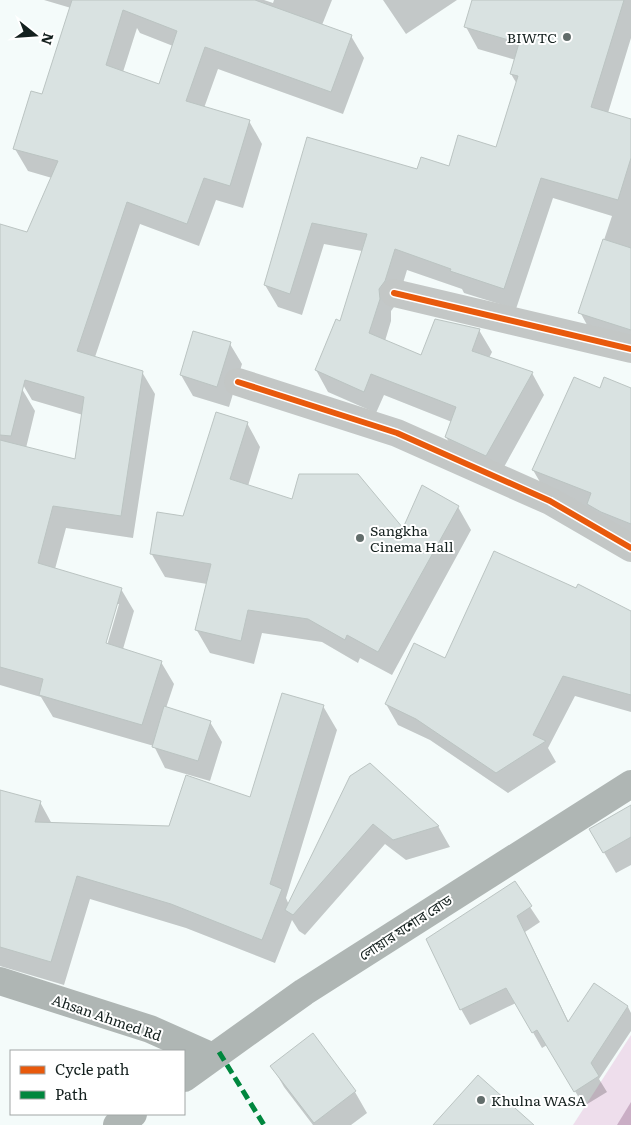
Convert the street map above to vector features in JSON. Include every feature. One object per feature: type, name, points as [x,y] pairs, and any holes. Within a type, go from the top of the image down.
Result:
[{"type":"main road","name":"লোয়ার যশোর রোড","points":[[185,1077],[304,992],[631,784]]},
{"type":"main road","name":"Ahsan Ahmed Rd","points":[[0,981],[150,1029],[213,1057]]},
{"type":"main road","points":[[117,1125],[132,1115]]},
{"type":"street","points":[[394,293],[631,349]]},
{"type":"street","points":[[238,382],[397,433],[550,500],[631,548]]},
{"type":"shaded area","points":[[631,1035],[631,1125],[573,1125]]},
{"type":"shaded area","points":[[631,1102],[631,1125],[617,1125]]},
{"type":"building","points":[[72,0],[255,0],[352,35],[331,92],[205,47],[186,101],[250,120],[230,186],[204,178],[187,224],[127,202],[77,351],[143,371],[121,516],[53,506],[38,563],[122,588],[106,643],[162,661],[142,725],[39,695],[43,679],[0,667],[0,440],[75,459],[84,397],[25,380],[11,436],[0,435],[0,224],[27,232],[58,161],[13,149],[31,91],[42,94]],"holes":[[[123,10],[177,31],[159,84],[106,65]]]},
{"type":"building","points":[[472,0],[624,0],[591,107],[631,119],[631,158],[618,200],[541,178],[504,289],[450,271],[451,269],[395,249],[385,281],[379,289],[380,299],[369,333],[421,355],[435,319],[480,329],[472,351],[533,372],[486,456],[445,437],[456,407],[371,374],[364,392],[315,370],[336,319],[340,321],[367,234],[312,223],[290,294],[264,285],[307,137],[417,169],[421,157],[449,166],[458,135],[496,147],[518,76],[510,74],[519,43],[464,27]]},
{"type":"building","points":[[603,239],[631,248],[631,330],[578,313]]},
{"type":"building","points":[[193,331],[231,342],[217,387],[180,375]]},
{"type":"building","points":[[574,377],[600,388],[604,377],[631,388],[631,524],[587,504],[591,493],[532,470]]},
{"type":"building","points":[[216,412],[248,422],[230,479],[292,499],[299,474],[358,474],[403,528],[422,485],[459,506],[378,652],[347,635],[345,640],[308,619],[248,610],[241,641],[195,630],[211,564],[150,554],[157,512],[183,516]]},
{"type":"building","points":[[494,551],[576,588],[578,584],[631,611],[631,695],[563,676],[533,735],[546,741],[496,773],[416,719],[385,704],[414,643],[445,658]]},
{"type":"building","points":[[282,693],[324,705],[270,884],[282,889],[262,940],[171,904],[77,876],[51,962],[0,947],[0,790],[41,801],[35,822],[169,826],[186,775],[250,797]]},
{"type":"building","points":[[164,706],[211,721],[198,761],[152,747]]},
{"type":"building","points":[[370,763],[439,826],[393,840],[373,824],[293,915],[285,910],[350,776]]},
{"type":"building","points":[[631,805],[631,837],[603,853],[589,829]]},
{"type":"building","points":[[515,881],[532,906],[517,916],[568,1022],[594,983],[628,1006],[591,1063],[599,1076],[574,1092],[537,1030],[532,1033],[506,988],[460,1010],[426,939]]},
{"type":"building","points":[[313,1033],[356,1091],[314,1123],[270,1066]]},
{"type":"building","name":"Khulna WASA","points":[[478,1075],[534,1125],[433,1125]]},
{"type":"marked path","points":[[219,1052],[264,1125]]},
{"type":"cycle path","points":[[394,293],[631,349]]},
{"type":"cycle path","points":[[238,382],[397,433],[550,501],[631,548]]},
{"type":"place","name":"BIWTC","points":[[567,37]]},
{"type":"place","name":"Sangkha Cinema Hall","points":[[360,538]]},
{"type":"place","name":"Khulna WASA","points":[[481,1100]]}]
